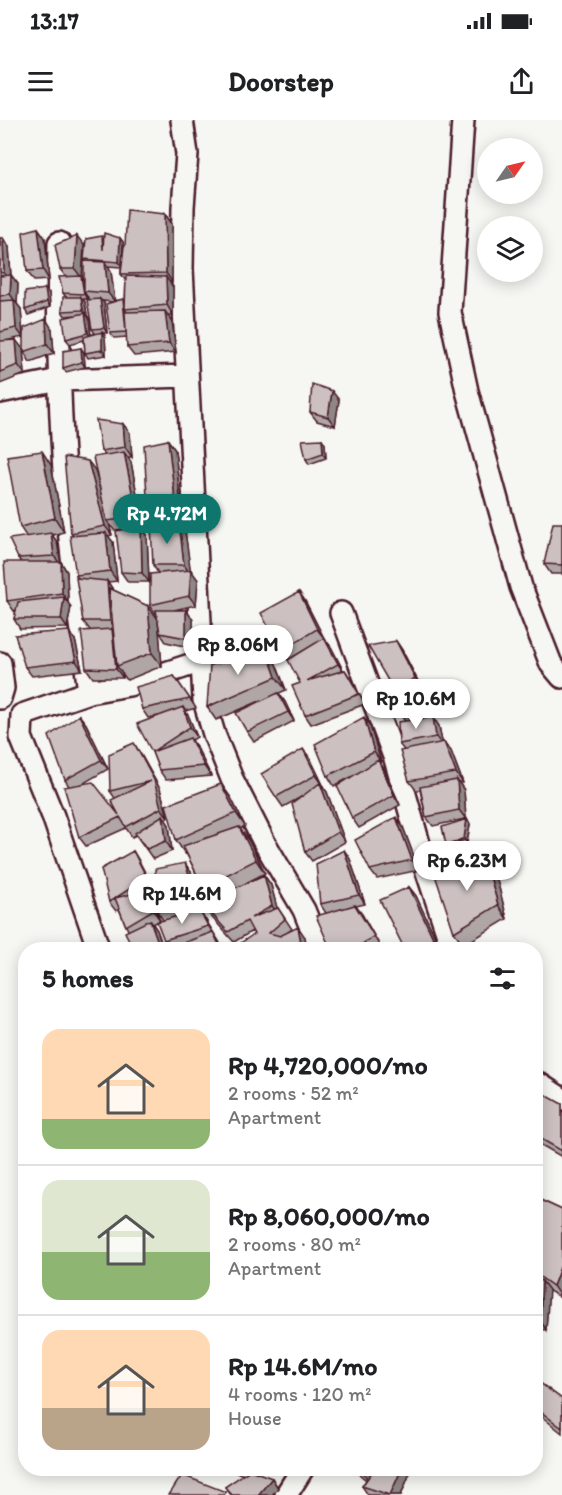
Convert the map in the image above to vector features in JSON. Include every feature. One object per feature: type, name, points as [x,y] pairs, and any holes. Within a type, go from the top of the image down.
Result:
[{"type":"street","points":[[182,120],[187,154],[182,269],[204,700],[214,734],[232,778],[264,842],[304,910],[317,942]]},
{"type":"street","points":[[463,120],[450,312],[467,390],[521,587],[551,664],[562,677]]},
{"type":"street","points":[[59,243],[59,380],[72,566],[89,692]]},
{"type":"street","points":[[0,392],[59,380],[187,376]]},
{"type":"street","points":[[341,613],[395,759],[427,872],[450,942]]},
{"type":"street","points":[[22,715],[89,692],[129,685],[202,661]]},
{"type":"street","points":[[0,663],[1,693],[22,715],[21,737],[53,816],[96,942]]},
{"type":"street","points":[[543,1087],[562,1099]]},
{"type":"street","points":[[286,1495],[298,1476]]},
{"type":"building","points":[[127,210],[165,214],[166,273],[121,274]]},
{"type":"building","points":[[38,228],[43,270],[27,271],[23,232]]},
{"type":"building","points":[[104,233],[120,238],[119,262],[84,259],[86,239],[102,236],[103,250]]},
{"type":"building","points":[[77,236],[75,269],[60,269],[55,245]]},
{"type":"building","points":[[0,238],[3,238],[4,273],[0,272]]},
{"type":"building","points":[[84,261],[105,262],[108,293],[84,291]]},
{"type":"building","points":[[11,275],[10,294],[0,296],[0,276]]},
{"type":"building","points":[[81,276],[84,294],[63,293],[59,277]]},
{"type":"building","points":[[126,276],[166,277],[167,305],[125,309]]},
{"type":"building","points":[[45,289],[47,302],[25,310],[25,292]]},
{"type":"building","points":[[63,297],[81,297],[83,310],[62,311]]},
{"type":"building","points":[[100,299],[104,328],[92,329],[87,300]]},
{"type":"building","points":[[123,299],[126,332],[110,333],[106,304]]},
{"type":"building","points":[[14,300],[16,328],[0,332],[0,301]]},
{"type":"building","points":[[165,311],[169,343],[127,347],[125,312]]},
{"type":"building","points":[[85,313],[88,333],[66,339],[63,318]]},
{"type":"building","points":[[46,319],[47,344],[24,352],[24,328]]},
{"type":"building","points":[[102,332],[102,350],[85,353],[84,337]]},
{"type":"building","points":[[16,340],[18,365],[0,372],[0,341]]},
{"type":"building","points":[[81,348],[82,362],[63,368],[63,351]]},
{"type":"building","points":[[312,384],[332,391],[328,417],[310,412]]},
{"type":"building","points":[[96,420],[123,424],[125,447],[101,451]]},
{"type":"building","points":[[322,439],[323,453],[306,459],[302,440]]},
{"type":"building","points":[[168,440],[177,517],[148,513],[144,445]]},
{"type":"building","points":[[42,451],[55,518],[20,527],[7,456]]},
{"type":"building","points":[[124,452],[137,517],[107,521],[93,457]]},
{"type":"building","points":[[64,457],[88,461],[105,526],[71,533]]},
{"type":"building","points":[[179,522],[184,565],[153,565],[151,526]]},
{"type":"building","points":[[553,523],[562,523],[562,565],[544,564]]},
{"type":"building","points":[[141,526],[142,573],[121,572],[116,531]]},
{"type":"building","points":[[51,533],[54,556],[18,558],[9,539]]},
{"type":"building","points":[[106,533],[110,571],[76,575],[70,536]]},
{"type":"building","points":[[4,562],[61,562],[62,593],[7,601]]},
{"type":"building","points":[[191,570],[189,596],[150,605],[150,574]]},
{"type":"building","points":[[76,578],[107,581],[110,621],[83,621]]},
{"type":"building","points":[[109,588],[148,606],[152,653],[117,666]]},
{"type":"building","points":[[299,592],[317,629],[281,651],[261,613]]},
{"type":"building","points":[[64,597],[61,619],[14,619],[18,602]]},
{"type":"building","points":[[156,610],[186,610],[186,638],[160,633]]},
{"type":"building","points":[[112,629],[116,669],[86,668],[81,631]]},
{"type":"building","points":[[69,631],[76,661],[25,667],[15,635]]},
{"type":"building","points":[[324,638],[338,664],[307,681],[345,670],[359,694],[305,715],[292,686],[300,683],[288,660]]},
{"type":"building","points":[[396,641],[415,678],[394,691],[368,646]]},
{"type":"building","points":[[267,651],[276,677],[207,707],[210,665]]},
{"type":"building","points":[[174,676],[190,699],[142,709],[136,687]]},
{"type":"building","points":[[422,690],[430,713],[402,717],[401,702]]},
{"type":"building","points":[[278,693],[288,712],[247,732],[236,713]]},
{"type":"building","points":[[183,707],[190,727],[152,752],[137,724]]},
{"type":"building","points":[[79,715],[101,760],[65,780],[49,736]]},
{"type":"building","points":[[364,717],[374,752],[328,776],[315,744]]},
{"type":"building","points":[[433,717],[436,737],[399,744],[398,722]]},
{"type":"building","points":[[190,738],[204,766],[159,770],[152,752]]},
{"type":"building","points":[[444,742],[456,773],[409,781],[400,751]]},
{"type":"building","points":[[134,743],[154,780],[161,808],[126,827],[120,817],[79,837],[64,787],[93,782],[119,815],[111,800],[151,781],[110,791],[109,754]]},
{"type":"building","points":[[303,749],[316,775],[276,797],[261,774]]},
{"type":"building","points":[[378,760],[394,795],[352,818],[337,786]]},
{"type":"building","points":[[457,780],[459,810],[426,817],[420,787]]},
{"type":"building","points":[[320,783],[338,832],[305,852],[292,804]]},
{"type":"building","points":[[221,784],[236,813],[176,840],[166,805]]},
{"type":"building","points":[[163,815],[166,841],[147,849],[135,833]]},
{"type":"building","points":[[396,817],[412,860],[370,870],[355,840]]},
{"type":"building","points":[[467,819],[464,838],[446,845],[442,827]]},
{"type":"building","points":[[239,827],[256,860],[203,887],[183,846]]},
{"type":"building","points":[[465,840],[473,860],[443,872],[439,848]]},
{"type":"building","points":[[344,850],[359,895],[320,904],[316,864]]},
{"type":"building","points":[[133,851],[147,878],[109,902],[101,869]]},
{"type":"building","points":[[484,855],[498,905],[454,932],[435,875]]},
{"type":"building","points":[[185,863],[196,897],[157,911],[155,869]]},
{"type":"building","points":[[264,875],[272,906],[251,918],[278,908],[285,919],[269,933],[280,936],[298,927],[301,942],[242,942],[254,934],[247,921],[228,932],[202,903]]},
{"type":"building","points":[[409,887],[433,938],[428,942],[401,942],[380,900]]},
{"type":"building","points":[[144,891],[153,910],[126,926],[115,898]]},
{"type":"building","points":[[355,905],[374,936],[365,942],[327,942],[316,916]]},
{"type":"building","points":[[199,910],[208,926],[164,940],[157,922]]},
{"type":"building","points":[[150,920],[158,942],[130,942],[125,932]]},
{"type":"building","points":[[213,932],[217,942],[186,942]]},
{"type":"building","points":[[544,1094],[562,1104],[562,1151],[543,1140]]},
{"type":"building","points":[[543,1201],[562,1210],[562,1262],[553,1286],[543,1279]]},
{"type":"building","points":[[543,1385],[562,1399],[562,1428],[543,1413]]},
{"type":"building","points":[[181,1476],[226,1492],[224,1495],[169,1495]]},
{"type":"building","points":[[241,1476],[272,1478],[258,1495],[232,1495],[225,1487]]},
{"type":"building","points":[[369,1476],[398,1476],[390,1495],[362,1486]]}]
